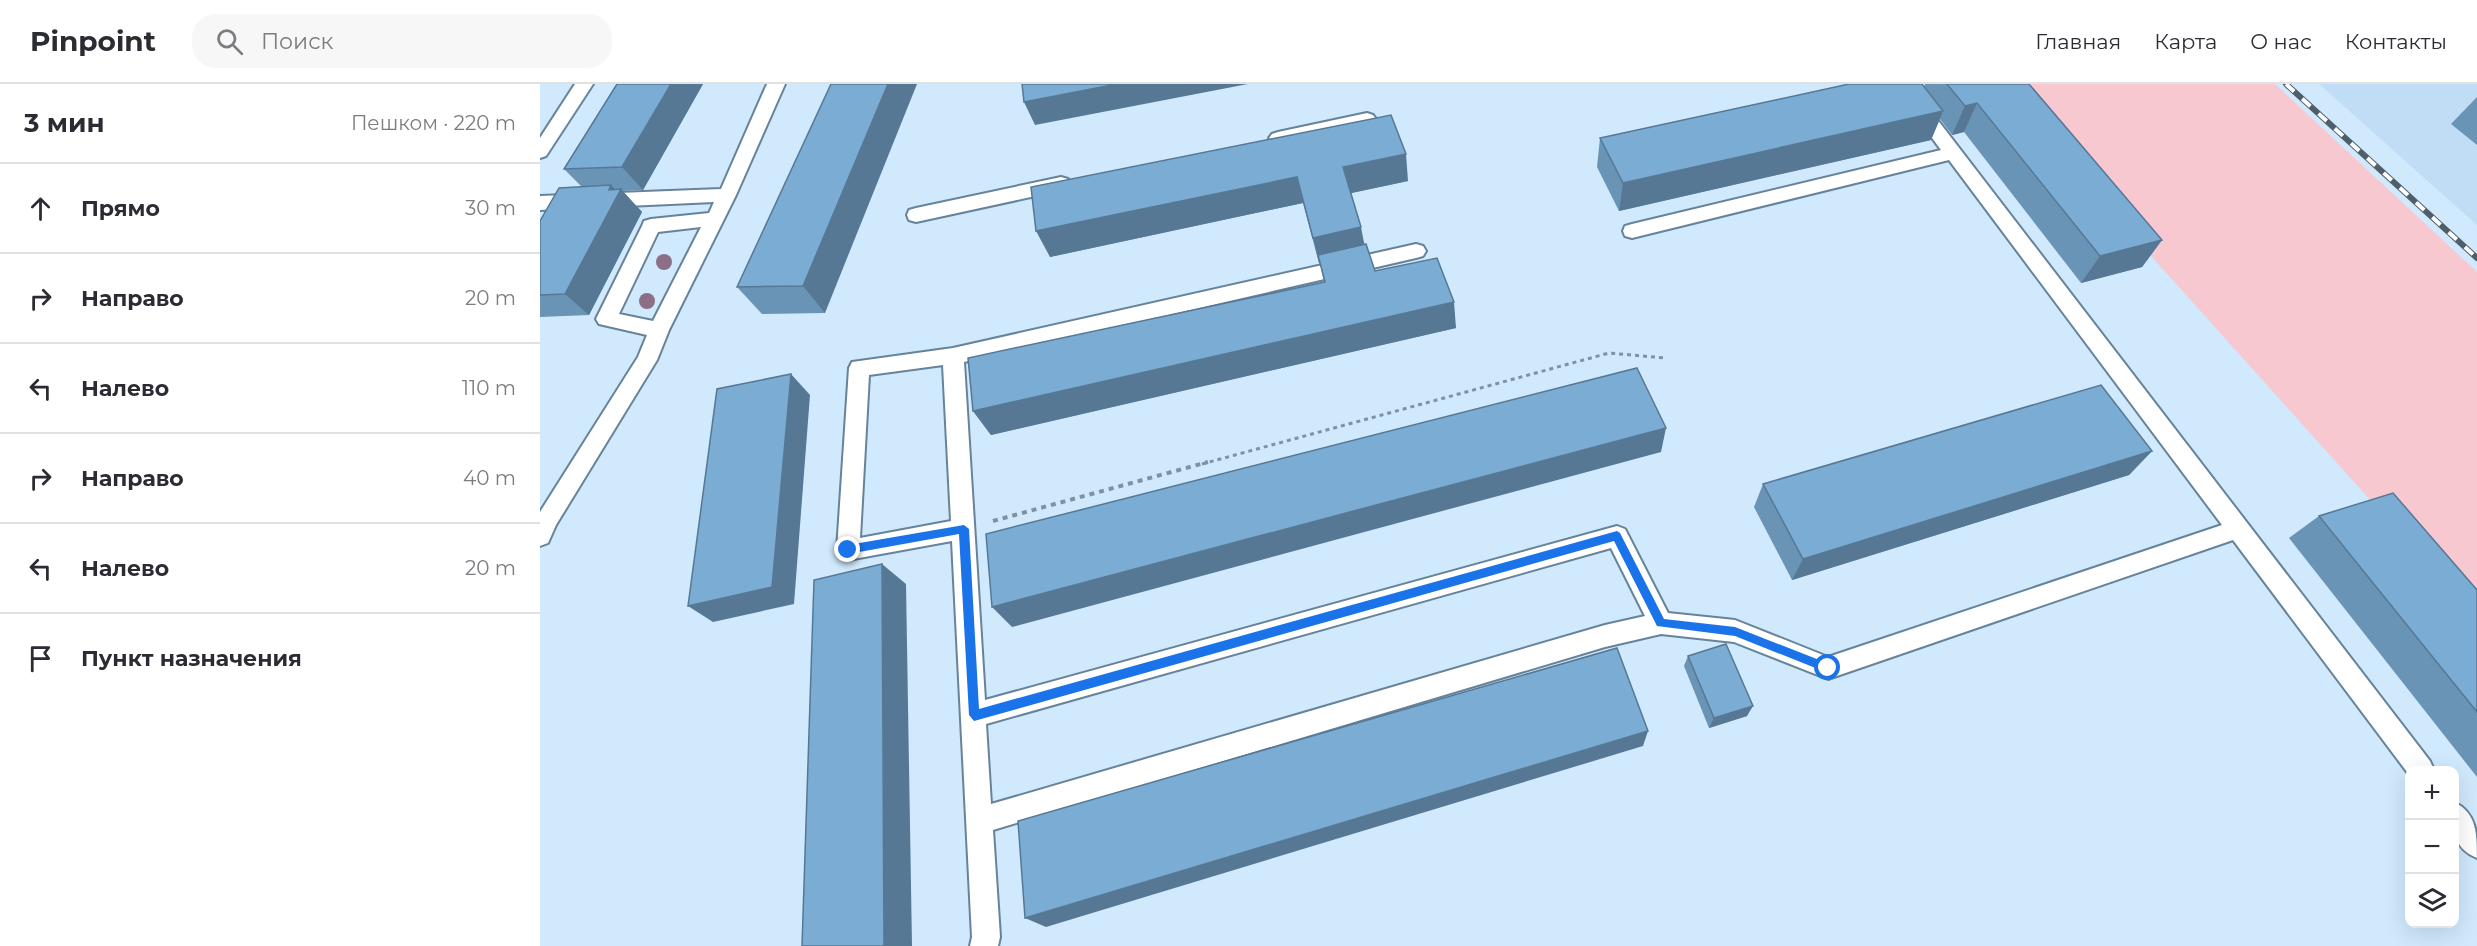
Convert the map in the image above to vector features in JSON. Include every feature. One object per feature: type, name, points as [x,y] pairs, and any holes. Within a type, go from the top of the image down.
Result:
[{"type":"lane","points":[[540,152],[584,84]]},
{"type":"lane","points":[[540,536],[548,519],[647,360],[659,330],[727,195],[776,84]]},
{"type":"lane","points":[[1901,84],[2417,766]]},
{"type":"lane","points":[[1263,141],[1367,119]]},
{"type":"lane","points":[[1632,231],[1954,153]]},
{"type":"lane","points":[[916,215],[1078,180]]},
{"type":"lane","points":[[540,203],[727,195]]},
{"type":"lane","points":[[659,330],[606,319],[651,226],[713,219]]},
{"type":"lane","points":[[964,529],[848,550],[859,368],[954,356],[1416,251]]},
{"type":"lane","points":[[954,356],[981,820],[986,937],[984,946]]},
{"type":"lane","points":[[981,820],[1605,636],[1661,623],[1735,631],[1828,668],[2238,529]]},
{"type":"lane","points":[[974,715],[1617,536],[1661,623]]},
{"type":"lane","points":[[2458,820],[2477,845]]},
{"type":"path","points":[[964,529],[1609,353],[1665,358]]},
{"type":"shaded area","points":[[2007,84],[2275,84],[2477,272],[2477,619],[2142,246]]},
{"type":"shaded area","points":[[2319,84],[2477,84],[2477,225]]},
{"type":"building","points":[[617,84],[671,84],[622,167],[564,169]]},
{"type":"building","points":[[831,84],[888,84],[803,286],[737,287]]},
{"type":"building","points":[[1022,84],[1117,84],[1024,102]]},
{"type":"building","points":[[1849,84],[1922,84],[1943,111],[1623,183],[1600,138]]},
{"type":"building","points":[[1947,84],[2029,84],[2162,240],[2100,256],[1977,103],[1965,106]]},
{"type":"building","points":[[1391,115],[1406,154],[1343,167],[1361,227],[1313,238],[1297,177],[1036,231],[1031,187]]},
{"type":"building","points":[[611,185],[609,190],[621,189],[565,294],[540,295],[540,221],[559,188]]},
{"type":"building","points":[[1366,244],[1375,271],[1437,258],[1454,302],[973,411],[968,358],[1325,282],[1318,255]]},
{"type":"building","points":[[1637,368],[1666,428],[992,607],[986,534]]},
{"type":"building","points":[[791,374],[772,587],[688,606],[717,389]]},
{"type":"building","points":[[2101,385],[2152,451],[1803,559],[1763,484]]},
{"type":"building","points":[[2393,493],[2477,590],[2477,712],[2319,516]]},
{"type":"building","points":[[882,564],[884,946],[802,946],[814,580]]},
{"type":"building","points":[[1726,644],[1753,706],[1714,718],[1688,656]]},
{"type":"building","points":[[1617,648],[1648,731],[1025,918],[1018,821]]},
{"type":"railway","points":[[2286,84],[2477,258]]},
{"type":"route","points":[[848,550],[964,529],[974,715],[1617,536],[1661,623],[1735,631],[1828,668]]}]
